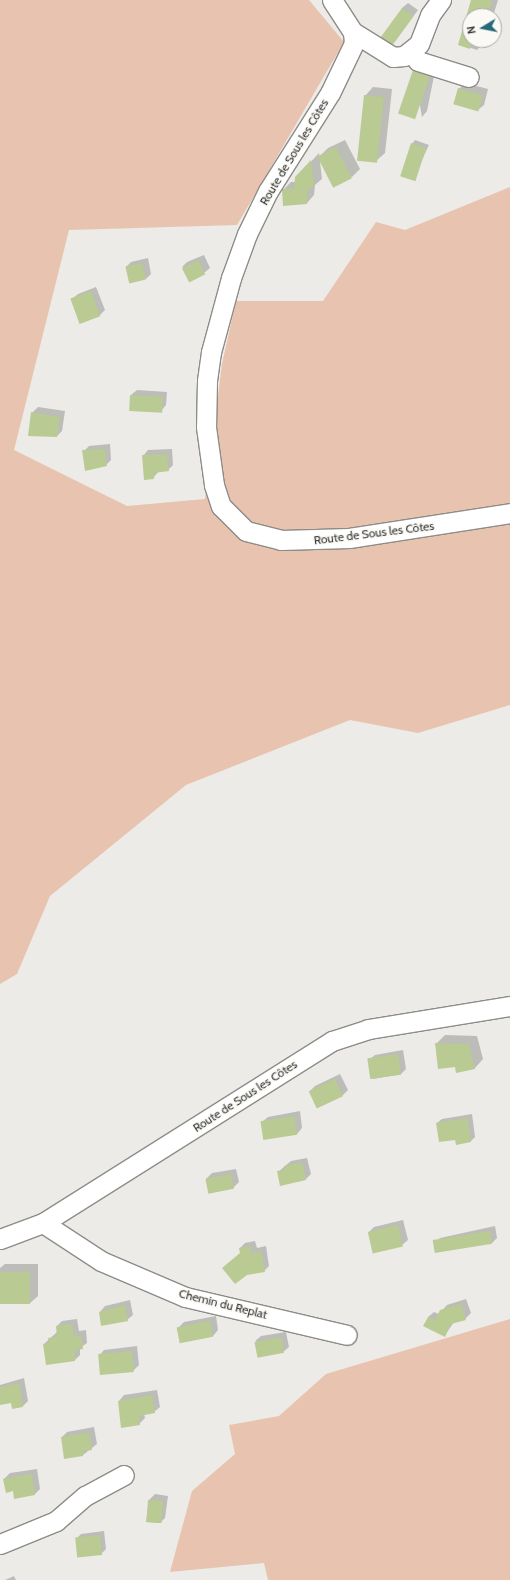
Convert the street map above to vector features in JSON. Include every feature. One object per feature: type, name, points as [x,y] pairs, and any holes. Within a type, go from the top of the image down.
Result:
[{"type":"street","points":[[332,0],[354,32],[393,57],[404,56],[411,52],[419,44],[430,15],[441,0]]},
{"type":"street","name":"Route de Sous les Côtes","points":[[354,32],[354,43],[330,93],[268,191],[248,234],[227,291],[211,352],[207,381],[206,427],[214,485],[218,499],[232,520],[246,531],[281,540],[349,538],[510,513]]},
{"type":"street","points":[[411,52],[418,61],[469,77]]},
{"type":"street","name":"Route de Sous les Côtes","points":[[0,1239],[43,1223],[332,1041],[368,1029],[510,1006]]},
{"type":"street","name":"Chemin du Replat","points":[[43,1223],[101,1261],[185,1297],[346,1335]]},
{"type":"street","points":[[0,1544],[56,1521],[85,1496],[124,1474]]},
{"type":"shaded area","points":[[0,0],[309,0],[344,42],[237,225],[69,230],[14,450],[127,506],[205,499],[222,364],[236,301],[323,301],[376,222],[405,230],[510,187],[510,705],[418,733],[350,720],[186,785],[50,896],[17,974],[0,984]]},
{"type":"shaded area","points":[[510,1319],[510,1580],[268,1580],[264,1563],[170,1572],[192,1491],[235,1454],[229,1425],[279,1416],[326,1374]]},
{"type":"building","points":[[471,0],[492,0],[490,8],[469,8]]},
{"type":"building","points":[[402,8],[413,16],[392,45],[381,37]]},
{"type":"building","points":[[462,31],[462,46],[458,45]]},
{"type":"building","points":[[413,70],[430,76],[415,119],[398,113]]},
{"type":"building","points":[[458,88],[483,95],[478,112],[453,104]]},
{"type":"building","points":[[364,95],[384,97],[377,163],[357,161]]},
{"type":"building","points":[[411,143],[426,148],[415,181],[400,176]]},
{"type":"building","points":[[336,147],[352,178],[333,188],[317,157]]},
{"type":"building","points":[[311,160],[314,187],[308,189],[307,204],[283,206],[282,189],[294,189],[295,177]]},
{"type":"building","points":[[198,260],[205,274],[189,282],[182,268]]},
{"type":"building","points":[[142,263],[146,280],[129,283],[125,267]]},
{"type":"building","points":[[91,291],[100,316],[80,324],[70,299]]},
{"type":"building","points":[[130,395],[163,397],[162,413],[129,411]]},
{"type":"building","points":[[31,412],[60,417],[57,437],[28,436]]},
{"type":"building","points":[[105,449],[107,466],[85,471],[82,450]]},
{"type":"building","points":[[167,454],[169,471],[154,473],[154,479],[144,480],[142,455]]},
{"type":"building","points":[[435,1043],[469,1044],[475,1069],[456,1073],[455,1067],[438,1069]]},
{"type":"building","points":[[398,1054],[401,1075],[370,1079],[367,1058]]},
{"type":"building","points":[[335,1079],[343,1096],[317,1108],[309,1091]]},
{"type":"building","points":[[294,1116],[297,1135],[263,1140],[260,1121]]},
{"type":"building","points":[[467,1118],[471,1142],[456,1145],[455,1140],[439,1142],[436,1123]]},
{"type":"building","points":[[302,1162],[306,1180],[280,1186],[277,1171],[285,1170],[284,1166]]},
{"type":"building","points":[[231,1174],[234,1189],[208,1194],[205,1179]]},
{"type":"building","points":[[398,1225],[403,1246],[373,1253],[368,1232]]},
{"type":"building","points":[[490,1231],[492,1244],[435,1253],[433,1240]]},
{"type":"building","points":[[250,1246],[252,1253],[261,1251],[265,1272],[247,1275],[235,1284],[222,1268],[240,1253],[239,1248]]},
{"type":"building","points":[[0,1272],[30,1272],[30,1304],[0,1304]]},
{"type":"building","points":[[461,1304],[466,1320],[451,1324],[445,1337],[423,1326],[428,1317],[435,1320],[440,1310]]},
{"type":"building","points":[[125,1305],[128,1321],[101,1326],[99,1312]]},
{"type":"building","points":[[210,1321],[213,1337],[180,1343],[177,1327]]},
{"type":"building","points":[[72,1324],[74,1336],[81,1335],[83,1349],[75,1350],[75,1361],[46,1365],[43,1344],[49,1343],[48,1338],[57,1337],[56,1326]]},
{"type":"building","points":[[281,1337],[284,1353],[258,1358],[254,1342]]},
{"type":"building","points":[[132,1351],[134,1372],[100,1375],[98,1354]]},
{"type":"building","points":[[19,1383],[23,1407],[12,1409],[11,1403],[0,1405],[0,1387]]},
{"type":"building","points":[[152,1395],[155,1413],[139,1416],[140,1425],[121,1428],[118,1401]]},
{"type":"building","points":[[89,1432],[92,1450],[83,1451],[83,1456],[64,1459],[61,1437]]},
{"type":"building","points":[[32,1474],[35,1495],[14,1499],[13,1491],[6,1493],[3,1479]]},
{"type":"building","points":[[148,1500],[163,1501],[161,1523],[146,1522]]},
{"type":"building","points":[[100,1535],[102,1555],[77,1558],[75,1538]]}]
